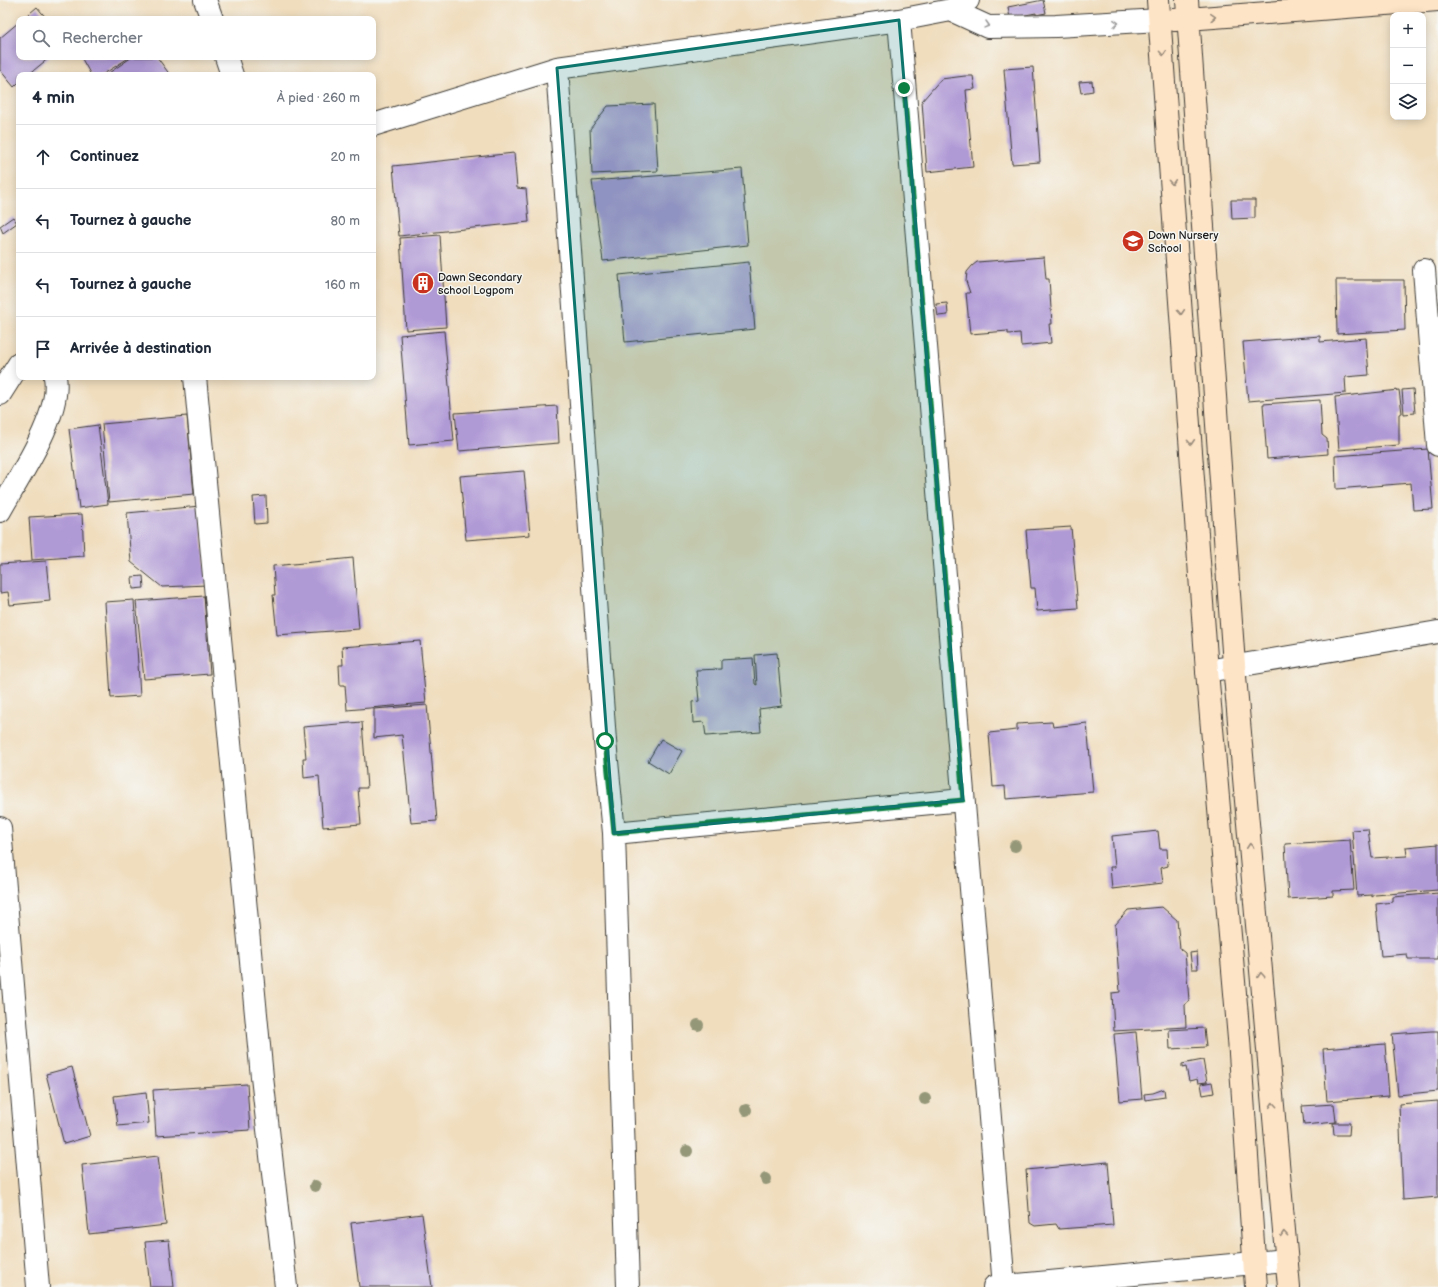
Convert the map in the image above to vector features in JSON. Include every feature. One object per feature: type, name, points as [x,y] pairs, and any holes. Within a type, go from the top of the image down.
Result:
[{"type":"main road","points":[[1256,1287],[1239,1039],[1207,671],[1159,10],[1438,0]]},
{"type":"main road","points":[[1187,9],[1234,665],[1289,1287]]},
{"type":"street","points":[[206,0],[211,16]]},
{"type":"street","points":[[376,124],[557,68],[899,20],[924,7],[959,5],[988,27],[1056,26],[1159,10]]},
{"type":"street","points":[[899,20],[963,800],[1000,1287],[1286,1260]]},
{"type":"street","points":[[227,60],[231,72]]},
{"type":"street","points":[[557,68],[604,733],[614,833],[628,1287]]},
{"type":"street","points":[[1424,270],[1438,445]]},
{"type":"street","points":[[0,394],[16,369]]},
{"type":"street","points":[[0,511],[48,424],[57,387],[56,380]]},
{"type":"street","points":[[195,380],[260,1061],[286,1287]]},
{"type":"street","points":[[1207,671],[1234,665],[1438,632]]},
{"type":"street","points":[[614,833],[963,800]]},
{"type":"street","points":[[0,828],[38,1287]]},
{"type":"highlighted area","points":[[899,20],[963,800],[614,833],[557,68]]},
{"type":"building","points":[[1043,0],[1046,13],[1036,15],[1036,13],[1010,18],[1008,7]]},
{"type":"building","points":[[37,7],[44,16],[26,16]]},
{"type":"building","points":[[16,25],[16,60],[46,60],[32,72],[16,72],[16,85],[14,87],[0,70],[0,38]]},
{"type":"building","points":[[83,60],[125,60],[107,72],[89,72]]},
{"type":"building","points":[[128,60],[159,60],[168,72],[110,72]]},
{"type":"building","points":[[1033,67],[1040,162],[1012,164],[1004,69]]},
{"type":"building","points":[[973,76],[975,89],[966,90],[973,167],[927,172],[922,101],[941,79]]},
{"type":"building","points":[[1092,81],[1093,91],[1081,93],[1079,82]]},
{"type":"building","points":[[654,104],[658,171],[592,174],[590,129],[608,106]]},
{"type":"building","points":[[514,153],[517,188],[526,189],[529,222],[399,236],[393,166]]},
{"type":"building","points":[[742,169],[748,245],[603,261],[592,181]]},
{"type":"building","points":[[1231,200],[1255,200],[1255,218],[1232,219]]},
{"type":"building","points":[[13,217],[16,222],[16,224],[3,233],[0,226]]},
{"type":"building","name":"Dawn Secondary school Logpom","points":[[440,235],[446,327],[406,330],[400,238]]},
{"type":"building","points":[[1044,257],[1046,279],[1049,279],[1052,324],[1049,324],[1051,343],[1021,346],[1020,333],[1008,334],[1008,331],[970,334],[966,293],[970,293],[966,281],[967,272],[972,266],[977,262]]},
{"type":"building","points":[[749,262],[755,329],[625,342],[619,275]]},
{"type":"building","points":[[1336,280],[1404,280],[1405,330],[1337,334]]},
{"type":"building","points":[[947,303],[948,315],[938,316],[936,304]]},
{"type":"building","points":[[444,331],[454,441],[409,445],[400,335]]},
{"type":"building","points":[[1320,336],[1320,342],[1366,338],[1369,375],[1345,377],[1346,393],[1248,401],[1243,342]]},
{"type":"building","points":[[1413,389],[1415,413],[1404,414],[1402,390]]},
{"type":"building","points":[[1399,390],[1402,413],[1399,414],[1399,445],[1339,450],[1335,397]]},
{"type":"building","points":[[1320,400],[1322,435],[1327,439],[1328,454],[1267,459],[1263,404]]},
{"type":"building","points":[[557,406],[559,443],[459,451],[455,413]]},
{"type":"building","points":[[187,416],[194,494],[109,502],[102,424]]},
{"type":"building","points":[[98,425],[108,504],[79,508],[69,429]]},
{"type":"building","points":[[1428,449],[1433,509],[1413,510],[1411,483],[1336,489],[1335,456]]},
{"type":"building","points":[[524,471],[530,535],[466,540],[460,476]]},
{"type":"building","points":[[266,496],[267,523],[255,524],[253,497]]},
{"type":"building","points":[[200,506],[207,585],[162,587],[131,562],[127,513]]},
{"type":"building","points":[[82,514],[84,556],[32,560],[29,517]]},
{"type":"building","points":[[1071,527],[1078,608],[1037,611],[1035,588],[1031,588],[1026,530]]},
{"type":"building","points":[[353,558],[359,629],[277,635],[273,595],[275,595],[273,566]]},
{"type":"building","points":[[46,561],[50,601],[10,605],[8,592],[0,593],[0,564]]},
{"type":"building","points":[[143,576],[144,588],[133,589],[132,577]]},
{"type":"building","points":[[204,596],[210,674],[144,679],[136,601]]},
{"type":"building","points":[[134,600],[140,696],[111,698],[105,602]]},
{"type":"building","points":[[420,641],[426,703],[347,710],[345,685],[340,685],[339,665],[343,665],[342,647]]},
{"type":"building","points":[[777,653],[782,706],[759,709],[761,732],[706,736],[704,722],[693,723],[692,702],[699,701],[696,670],[721,669],[721,660],[753,658],[755,684],[757,685],[755,655]]},
{"type":"building","points":[[427,705],[437,821],[411,823],[402,735],[374,738],[374,709]]},
{"type":"building","points":[[362,722],[367,788],[358,788],[361,824],[323,827],[319,776],[304,778],[303,758],[306,758],[303,727]]},
{"type":"building","points":[[1052,722],[1053,727],[1087,723],[1093,792],[1006,799],[1005,786],[993,787],[989,733],[1017,730],[1017,724]]},
{"type":"building","points":[[661,739],[682,751],[669,774],[648,761]]},
{"type":"building","points":[[1368,829],[1372,858],[1407,856],[1406,847],[1438,844],[1438,890],[1375,895],[1372,897],[1372,895],[1357,896],[1352,830]]},
{"type":"building","points":[[1158,831],[1160,849],[1167,849],[1168,866],[1161,868],[1163,883],[1112,889],[1110,867],[1115,867],[1112,836]]},
{"type":"building","points":[[1350,840],[1354,890],[1333,891],[1333,896],[1288,899],[1285,844]]},
{"type":"building","points":[[1438,893],[1438,959],[1408,959],[1407,954],[1381,956],[1376,904],[1393,902],[1393,897]]},
{"type":"building","points":[[1162,907],[1177,920],[1180,949],[1185,953],[1189,1000],[1185,1005],[1186,1027],[1114,1031],[1112,993],[1120,992],[1115,925],[1128,910]]},
{"type":"building","points":[[1197,952],[1198,969],[1192,969],[1190,953]]},
{"type":"building","points":[[1204,1028],[1206,1047],[1170,1049],[1169,1030]]},
{"type":"building","points":[[1438,1031],[1438,1091],[1398,1095],[1392,1034]]},
{"type":"building","points":[[1136,1032],[1142,1099],[1120,1101],[1114,1034]]},
{"type":"building","points":[[1385,1044],[1389,1096],[1327,1101],[1323,1049]]},
{"type":"building","points":[[1203,1060],[1207,1082],[1198,1083],[1197,1079],[1189,1081],[1186,1067],[1182,1068],[1182,1064]]},
{"type":"building","points":[[72,1067],[90,1136],[64,1144],[46,1074]]},
{"type":"building","points":[[1212,1082],[1214,1093],[1203,1095],[1201,1084]]},
{"type":"building","points":[[247,1084],[250,1130],[156,1136],[153,1090]]},
{"type":"building","points":[[1164,1089],[1165,1097],[1145,1100],[1144,1094],[1153,1093]]},
{"type":"building","points":[[146,1092],[149,1123],[118,1126],[114,1096]]},
{"type":"building","points":[[1438,1101],[1438,1197],[1403,1200],[1399,1104]]},
{"type":"building","points":[[1334,1104],[1336,1122],[1304,1125],[1302,1106]]},
{"type":"building","points":[[1333,1123],[1350,1123],[1349,1135],[1334,1135]]},
{"type":"building","points":[[158,1156],[166,1225],[89,1234],[82,1165]]},
{"type":"building","points":[[1108,1162],[1113,1225],[1059,1229],[1056,1224],[1035,1226],[1030,1223],[1026,1170]]},
{"type":"building","points":[[422,1214],[432,1287],[359,1287],[351,1223]]},
{"type":"building","points":[[169,1240],[174,1287],[150,1287],[145,1242]]},
{"type":"place","name":"Down Nursery School","points":[[1133,241]]},
{"type":"place","name":"Dawn Secondary school Logpom","points":[[423,283]]},
{"type":"route","points":[[605,741],[614,833],[963,800],[904,88]]}]
